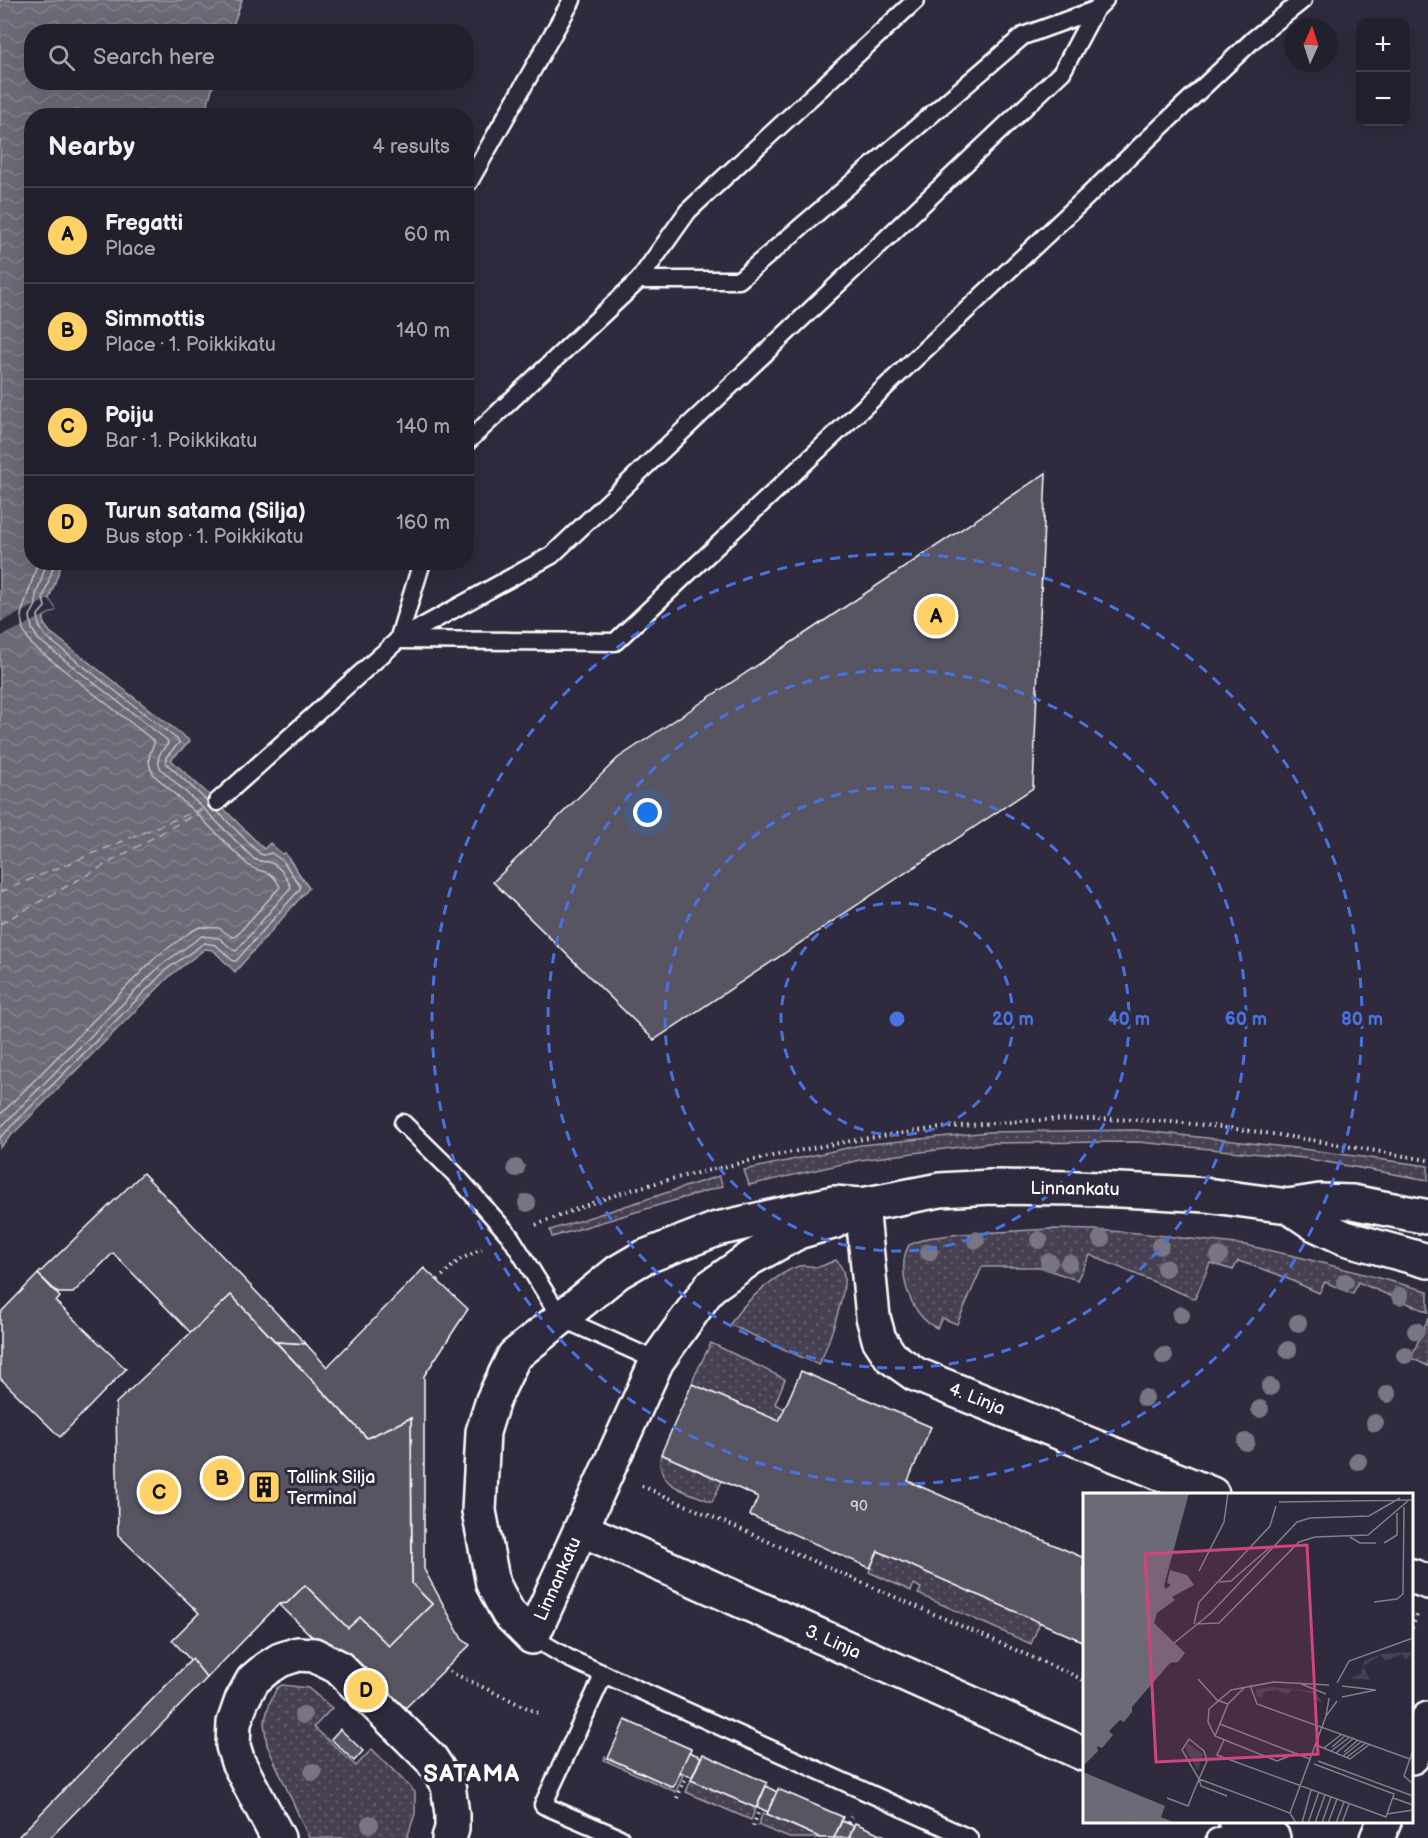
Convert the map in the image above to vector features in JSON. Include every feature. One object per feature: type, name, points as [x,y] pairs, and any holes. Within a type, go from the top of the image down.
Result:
[{"type":"main road","name":"Linnankatu","points":[[862,1204],[833,1222],[798,1232],[751,1258],[710,1287],[657,1361],[532,1637],[508,1613],[493,1584],[479,1510],[483,1432],[493,1400],[514,1356],[618,1272],[642,1258],[717,1229],[833,1203],[862,1204],[940,1190],[991,1187],[1076,1188],[1206,1195],[1288,1206],[1320,1201],[1352,1202],[1428,1217]]},
{"type":"main road","name":"4. Linja","points":[[862,1204],[873,1317],[879,1339],[891,1357],[915,1374],[1210,1493]]},
{"type":"main road","name":"Linnankatu","points":[[1288,1206],[1315,1224],[1345,1238],[1428,1261]]},
{"type":"main road","name":"3. Linja","points":[[581,1529],[1083,1754]]},
{"type":"main road","points":[[1413,1576],[1428,1582]]},
{"type":"main road","points":[[278,1838],[238,1762],[233,1746],[234,1723],[242,1700],[253,1680],[266,1668],[298,1654],[314,1655],[338,1667],[431,1759],[448,1785],[452,1814],[452,1829],[449,1838]]},
{"type":"main road","points":[[1413,1756],[1428,1719]]},
{"type":"main road","points":[[1377,1838],[1383,1823]]},
{"type":"lane","points":[[474,173],[572,0]]},
{"type":"lane","points":[[474,435],[639,280],[688,212],[916,0]]},
{"type":"lane","points":[[398,640],[615,642],[1254,39],[1303,0]]},
{"type":"lane","points":[[639,280],[739,280],[1023,36],[1100,5]]},
{"type":"lane","points":[[217,802],[398,640],[552,555],[1062,72],[1100,5]]},
{"type":"lane","points":[[398,640],[420,570]]},
{"type":"lane","points":[[403,1123],[454,1173],[510,1236],[561,1318],[657,1361]]},
{"type":"lane","points":[[532,1637],[554,1652],[969,1838]]},
{"type":"lane","points":[[604,1674],[543,1805],[620,1838]]},
{"type":"lane","points":[[1413,1759],[1428,1767]]},
{"type":"lane","points":[[1215,1838],[1252,1828]]},
{"type":"path","points":[[642,1486],[1083,1680]]},
{"type":"path","points":[[1413,1625],[1417,1615]]},
{"type":"path","points":[[444,1669],[538,1713]]},
{"type":"path","points":[[677,1798],[687,1775]]},
{"type":"path","points":[[753,1826],[760,1809]]},
{"type":"path","points":[[848,1823],[851,1817]]},
{"type":"shaded area","points":[[1137,1130],[1428,1166],[1428,1180],[1303,1158],[1138,1142],[990,1143],[860,1160],[749,1185],[744,1170],[861,1145],[989,1132]]},
{"type":"shaded area","points":[[719,1176],[723,1186],[552,1237],[550,1230]]},
{"type":"shaded area","points":[[1051,1229],[1138,1233],[1245,1245],[1428,1291],[1428,1312],[1358,1282],[1353,1294],[1325,1282],[1319,1293],[1277,1274],[1238,1261],[1233,1270],[1210,1263],[1195,1299],[1090,1255],[1077,1280],[1040,1267],[982,1267],[957,1324],[942,1318],[937,1328],[919,1314],[905,1279],[905,1255],[909,1245],[927,1238],[960,1234]]},
{"type":"shaded area","points":[[836,1260],[843,1272],[844,1285],[835,1321],[819,1365],[730,1325],[750,1299],[780,1275],[799,1266],[818,1267]]},
{"type":"shaded area","points":[[1428,1318],[1428,1366],[1411,1358]]},
{"type":"shaded area","points":[[711,1343],[785,1379],[775,1404],[785,1409],[779,1421],[692,1384]]},
{"type":"shaded area","points":[[661,1454],[722,1481],[712,1502],[683,1491],[668,1481],[660,1465]]},
{"type":"shaded area","points":[[878,1551],[1040,1622],[1031,1644],[918,1594],[921,1588],[914,1584],[911,1591],[869,1572]]},
{"type":"shaded area","points":[[282,1685],[308,1688],[332,1708],[314,1727],[356,1766],[372,1749],[415,1792],[415,1814],[407,1838],[309,1838],[267,1745],[264,1723],[270,1702],[277,1688]]},
{"type":"shaded area","points":[[605,1757],[673,1787],[680,1774],[683,1775],[676,1792],[604,1760]]},
{"type":"shaded area","points":[[691,1780],[756,1808],[751,1820],[686,1792]]},
{"type":"shaded area","points":[[763,1813],[821,1838],[789,1838],[758,1825]]},
{"type":"water","points":[[0,0],[242,0],[233,24],[24,24],[24,90],[212,90],[206,108],[24,108],[24,570],[59,570],[49,599],[56,610],[44,616],[44,624],[50,632],[190,741],[171,760],[264,849],[270,843],[282,854],[285,853],[309,888],[235,972],[213,950],[205,949],[171,975],[0,1147]]},
{"type":"pier","points":[[49,599],[56,610],[0,637],[0,622]]},
{"type":"building","points":[[1046,473],[1033,788],[654,1040],[493,882],[618,758]]},
{"type":"building","points":[[143,1173],[306,1344],[276,1342],[231,1295],[191,1333],[113,1253],[73,1293],[58,1293],[38,1274]]},
{"type":"building","points":[[424,1268],[468,1309],[424,1376],[424,1569],[462,1639],[470,1645],[395,1718],[279,1604],[287,1603],[305,1585],[348,1628],[360,1617],[389,1646],[432,1604],[412,1584],[411,1418],[367,1438],[276,1342],[306,1344],[327,1367]]},
{"type":"building","points":[[38,1274],[60,1297],[56,1302],[126,1369],[60,1437],[0,1378],[0,1313]]},
{"type":"building","name":"Tallink Silja Terminal","points":[[231,1295],[367,1438],[411,1418],[412,1584],[432,1604],[389,1646],[360,1617],[348,1628],[305,1585],[287,1603],[279,1604],[207,1678],[172,1640],[199,1613],[118,1535],[116,1403]]},
{"type":"building","points":[[801,1371],[931,1427],[908,1481],[1083,1558],[1083,1642],[878,1551],[870,1568],[750,1515],[758,1497],[661,1454],[692,1384],[779,1421]]},
{"type":"building","points":[[192,1659],[207,1678],[50,1838],[17,1838]]},
{"type":"building","points":[[625,1720],[691,1749],[673,1787],[608,1758]]},
{"type":"building","points":[[340,1729],[363,1751],[354,1761],[331,1739]]},
{"type":"building","points":[[689,1752],[701,1757],[692,1777],[680,1772]]},
{"type":"building","points":[[703,1754],[767,1783],[756,1808],[691,1780]]},
{"type":"building","points":[[766,1786],[777,1792],[768,1812],[757,1807]]},
{"type":"building","points":[[778,1789],[843,1817],[834,1838],[821,1838],[767,1814]]},
{"type":"building","points":[[842,1821],[854,1826],[849,1838],[834,1838]]},
{"type":"building","points":[[855,1823],[890,1838],[849,1838]]},
{"type":"ferry route","points":[[0,892],[210,805]]},
{"type":"ferry route","points":[[0,924],[211,805]]},
{"type":"place","name":"Fregatti","points":[[936,616]]},
{"type":"place","name":"Simmottis","points":[[222,1478]]},
{"type":"place","name":"Tallink Silja Terminal","points":[[264,1487]]},
{"type":"place","name":"Poiju","points":[[159,1492]]},
{"type":"place","name":"Turun satama (Silja)","points":[[366,1690]]},
{"type":"district","name":"SATAMA","points":[[472,1774]]}]
